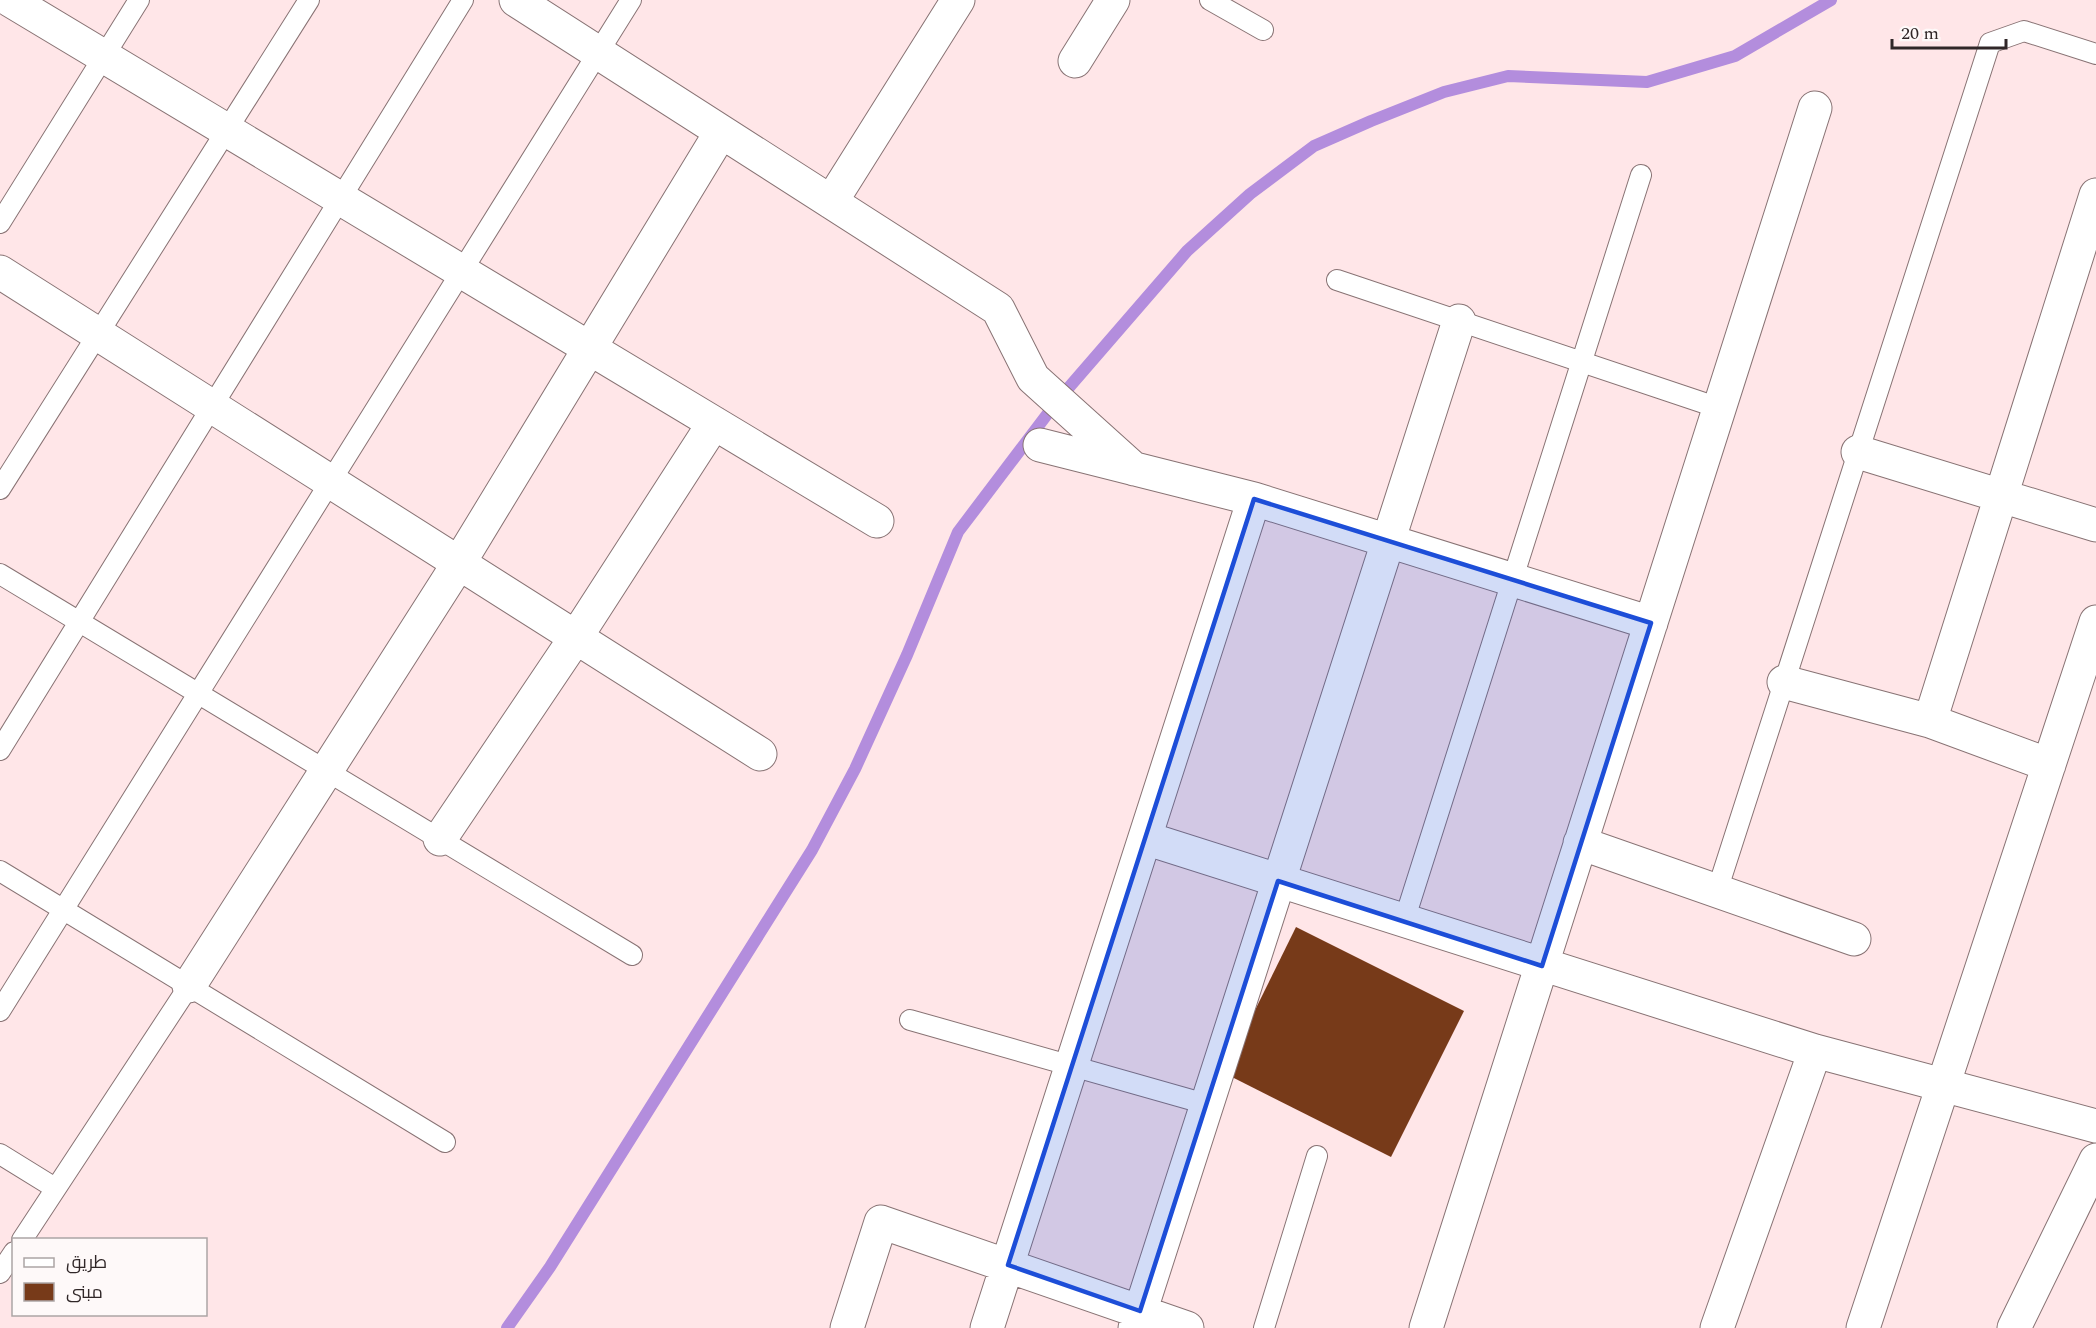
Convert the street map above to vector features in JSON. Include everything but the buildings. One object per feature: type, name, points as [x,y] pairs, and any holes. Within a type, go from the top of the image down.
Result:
[{"type":"street","points":[[10,0],[878,521]]},
{"type":"street","points":[[516,0],[998,309],[1033,378],[1134,469]]},
{"type":"street","points":[[831,202],[958,0]]},
{"type":"street","points":[[1074,62],[1113,0]]},
{"type":"street","points":[[1426,1328],[1815,108]]},
{"type":"street","points":[[189,986],[328,772],[459,563],[721,132]]},
{"type":"street","points":[[1930,721],[2096,195]]},
{"type":"street","points":[[0,272],[760,754]]},
{"type":"street","points":[[1137,1320],[1459,321]]},
{"type":"street","points":[[440,840],[576,637],[714,423]]},
{"type":"street","points":[[1040,445],[1254,499],[1650,623]]},
{"type":"street","points":[[1858,452],[2096,525]]},
{"type":"street","points":[[987,1328],[1254,499]]},
{"type":"street","points":[[1863,1328],[1945,1086],[2096,622]]},
{"type":"street","points":[[1784,682],[1930,721],[2049,765]]},
{"type":"street","points":[[1145,838],[1542,966],[1815,1050],[2096,1126]]},
{"type":"street","points":[[1580,843],[1854,939]]},
{"type":"street","points":[[1717,1328],[1815,1050]]},
{"type":"street","points":[[2014,1328],[2096,1160]]},
{"type":"street","points":[[847,1328],[881,1222],[1008,1265],[1137,1320],[1187,1328]]},
{"type":"lane","points":[[0,224],[139,0]]},
{"type":"lane","points":[[0,489],[309,0]]},
{"type":"lane","points":[[0,750],[463,0]]},
{"type":"lane","points":[[0,1011],[631,0]]},
{"type":"lane","points":[[1210,0],[1263,30]]},
{"type":"lane","points":[[1717,891],[1990,43],[2024,31],[2096,54]]},
{"type":"lane","points":[[1404,921],[1641,175]]},
{"type":"lane","points":[[1337,280],[1719,408]]},
{"type":"lane","points":[[0,574],[632,955]]},
{"type":"lane","points":[[0,871],[445,1142]]},
{"type":"lane","points":[[23,1238],[189,986]]},
{"type":"lane","points":[[910,1020],[1206,1104]]},
{"type":"lane","points":[[0,1154],[56,1188]]},
{"type":"lane","points":[[1264,1328],[1317,1156]]},
{"type":"lane","points":[[0,1273],[12,1255]]},
{"type":"highlighted area","points":[[1254,499],[1651,623],[1542,966],[1278,881],[1140,1311],[1008,1265]]},
{"type":"waterway","points":[[507,1328],[550,1267],[812,850],[855,769],[907,655],[958,532],[1058,400],[1187,251],[1250,194],[1314,146],[1444,92],[1508,76],[1647,82],[1735,56],[1831,0]]}]
